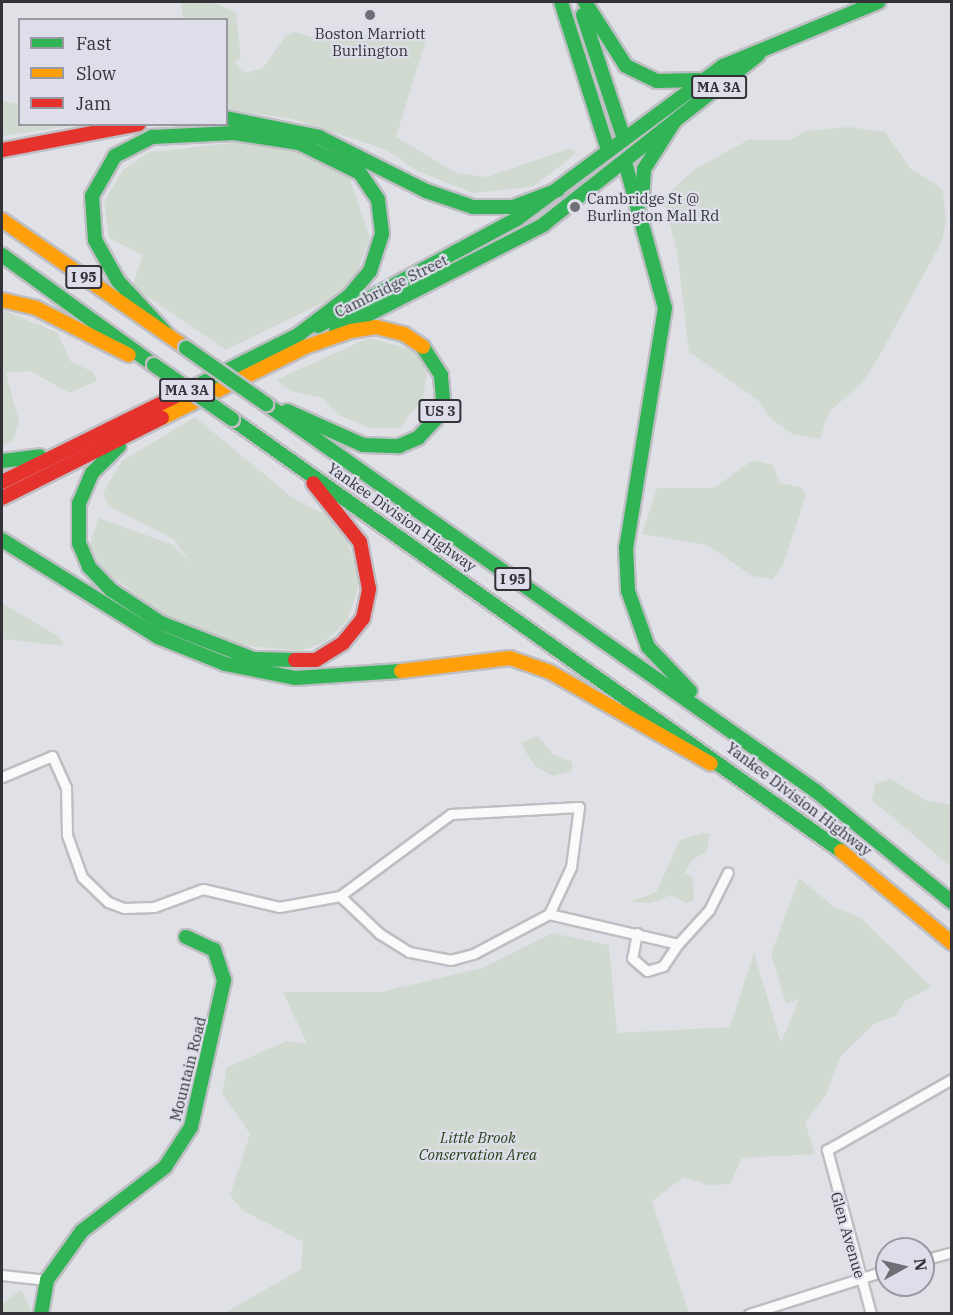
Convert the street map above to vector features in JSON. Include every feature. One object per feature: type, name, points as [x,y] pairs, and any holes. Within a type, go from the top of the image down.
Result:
[{"type":"main road","points":[[561,2],[608,150],[625,162]]},
{"type":"main road","points":[[579,2],[624,139],[625,162],[652,259]]},
{"type":"main road","points":[[585,2],[626,66],[657,81],[699,80]]},
{"type":"main road","name":"Cambridge Street","points":[[2,498],[145,427],[478,243],[558,190],[699,80],[878,2]]},
{"type":"main road","name":"Cambridge Street","points":[[2,482],[75,445],[509,247],[625,162],[762,51]]},
{"type":"main road","points":[[228,118],[319,137],[426,190],[473,207],[513,207],[558,190]]},
{"type":"main road","points":[[674,122],[656,144],[641,180],[652,259],[665,322],[626,548],[631,606],[658,660],[761,752]]},
{"type":"main road","points":[[2,150],[128,126]]},
{"type":"main road","points":[[167,334],[103,259],[93,231],[92,196],[106,166],[131,145],[152,136],[206,132],[279,139],[326,153],[356,168],[378,200],[382,234],[370,271],[356,290],[302,341]]},
{"type":"main road","name":"Yankee Division Highway","points":[[2,220],[761,752],[876,837],[951,902]]},
{"type":"main road","name":"Yankee Division Highway","points":[[2,255],[232,419],[757,786],[951,943]]},
{"type":"main road","points":[[2,300],[36,308],[154,364]]},
{"type":"main road","name":"US 3","points":[[266,404],[381,448],[414,441],[436,420],[444,394],[439,368],[424,347],[404,334],[364,328],[302,341]]},
{"type":"main road","points":[[145,427],[102,461],[84,487],[77,532],[89,567],[138,609],[193,639],[254,659],[302,664],[331,653],[356,631],[369,589],[353,529],[297,464]]},
{"type":"main road","points":[[2,461],[75,445]]},
{"type":"main road","points":[[2,540],[158,637],[225,664],[295,678],[337,678],[473,658],[518,659],[757,786]]},
{"type":"main road","name":"Mountain Road","points":[[41,1314],[47,1280],[82,1231],[165,1167],[191,1127],[224,980],[214,950],[186,937]]},
{"type":"street","points":[[2,777],[51,756],[66,787],[67,835],[82,877],[93,891],[124,908],[153,907],[203,889],[279,907],[340,896],[451,814],[579,807],[571,867],[549,914],[473,954],[434,959],[394,944],[340,896]]},
{"type":"street","points":[[637,933],[632,958],[647,971],[663,966],[678,944],[709,910],[728,872]]},
{"type":"street","points":[[549,914],[678,944]]},
{"type":"street","name":"Glen Avenue","points":[[871,1314],[825,1156],[827,1150],[951,1079]]},
{"type":"street","points":[[935,1257],[951,1252]]},
{"type":"street","points":[[749,1314],[875,1274]]},
{"type":"street","points":[[2,1275],[47,1280]]},
{"type":"green space","points":[[181,2],[213,2],[236,13],[241,59],[234,62],[246,73],[263,68],[286,36],[295,32],[312,37],[354,32],[388,41],[427,36],[396,137],[456,173],[487,177],[571,148],[576,154],[532,187],[473,193],[417,171],[387,150],[292,119],[228,110],[228,18],[183,18]]},
{"type":"green space","points":[[2,101],[18,104],[18,126],[71,126],[2,136]]},
{"type":"green space","points":[[849,127],[885,132],[910,168],[943,189],[946,222],[942,241],[876,362],[862,383],[829,412],[820,439],[792,434],[769,417],[758,400],[689,352],[677,252],[663,198],[695,169],[748,140],[791,140],[805,131]]},
{"type":"green space","points":[[242,142],[301,152],[350,179],[370,238],[356,275],[328,300],[226,350],[132,286],[143,255],[109,238],[104,202],[123,170],[149,152]]},
{"type":"green space","points":[[2,310],[57,332],[71,362],[93,372],[97,381],[70,393],[30,371],[6,373],[19,422],[13,441],[2,447]]},
{"type":"green space","points":[[368,338],[410,349],[428,367],[423,399],[400,428],[370,428],[341,416],[322,398],[291,391],[276,380]]},
{"type":"green space","points":[[195,417],[294,499],[331,517],[346,537],[359,575],[358,589],[347,621],[325,642],[300,651],[239,645],[169,619],[102,569],[90,545],[98,518],[171,544],[190,562],[173,539],[108,506],[103,493],[122,461]]},
{"type":"green space","points":[[753,460],[773,465],[780,483],[800,487],[806,495],[784,563],[773,579],[752,576],[707,545],[642,534],[657,488],[714,488]]},
{"type":"green space","points":[[2,603],[59,637],[64,646],[2,639]]},
{"type":"green space","points":[[538,736],[553,754],[572,762],[572,771],[553,776],[535,766],[520,743]]},
{"type":"green space","points":[[891,779],[925,800],[951,805],[951,867],[872,800],[875,784]]},
{"type":"green space","points":[[703,833],[710,834],[706,852],[692,860],[685,873],[693,878],[694,900],[686,903],[671,895],[651,903],[629,902],[656,892],[680,840]]},
{"type":"green space","name":"Little Brook Conservation Area","points":[[799,878],[833,906],[861,918],[931,987],[905,1001],[896,1016],[875,1023],[840,1057],[826,1095],[805,1122],[815,1154],[742,1158],[730,1184],[708,1185],[684,1177],[652,1201],[689,1313],[225,1313],[301,1269],[303,1242],[242,1210],[230,1195],[250,1134],[222,1093],[227,1067],[287,1041],[307,1044],[283,992],[381,992],[482,968],[552,933],[609,945],[617,1033],[730,1027],[754,953],[781,1043],[799,999],[786,1004],[771,954]]},
{"type":"green space","points":[[21,1290],[33,1313],[2,1313],[2,1304]]},
{"type":"traffic: fast","points":[[561,2],[608,150]]},
{"type":"traffic: fast","points":[[585,2],[626,66],[657,81],[699,80]]},
{"type":"traffic: fast","points":[[318,326],[517,219],[723,66],[878,2]]},
{"type":"traffic: fast","points":[[583,15],[624,139]]},
{"type":"traffic: fast","points":[[336,331],[543,225],[758,55]]},
{"type":"traffic: fast","points":[[228,118],[319,137],[426,191],[473,207],[513,207],[558,190]]},
{"type":"traffic: fast","points":[[642,199],[644,169],[674,122]]},
{"type":"traffic: fast","points":[[167,334],[118,281],[95,240],[92,196],[115,156],[152,137],[234,133],[299,143],[360,173],[378,200],[382,234],[370,271],[349,296],[298,335],[190,389]]},
{"type":"traffic: fast","points":[[625,162],[665,308],[626,548],[628,591],[648,647],[690,691]]},
{"type":"traffic: fast","points":[[2,255],[154,365]]},
{"type":"traffic: fast","points":[[287,411],[363,445],[399,446],[418,438],[436,419],[443,399],[441,375],[423,347]]},
{"type":"traffic: fast","points":[[186,348],[266,404]]},
{"type":"traffic: fast","points":[[154,365],[232,419]]},
{"type":"traffic: fast","points":[[266,404],[817,792],[952,902]]},
{"type":"traffic: fast","points":[[232,419],[841,851]]},
{"type":"traffic: fast","points":[[119,446],[92,473],[79,503],[79,543],[89,567],[111,590],[161,623],[254,659],[295,660]]},
{"type":"traffic: fast","points":[[2,461],[40,456]]},
{"type":"traffic: fast","points":[[2,540],[158,637],[225,664],[295,678],[401,671]]},
{"type":"traffic: fast","points":[[41,1314],[47,1280],[82,1231],[165,1167],[191,1127],[224,980],[214,950],[186,937]]},
{"type":"traffic: slow","points":[[2,220],[186,348]]},
{"type":"traffic: slow","points":[[2,300],[36,308],[129,355]]},
{"type":"traffic: slow","points":[[162,418],[305,347],[351,331],[376,327],[404,334],[423,347]]},
{"type":"traffic: slow","points":[[401,671],[510,658],[550,672],[711,764]]},
{"type":"traffic: slow","points":[[841,851],[952,943]]},
{"type":"traffic: jam","points":[[2,150],[128,126]]},
{"type":"traffic: jam","points":[[2,482],[190,389]]},
{"type":"traffic: jam","points":[[2,498],[162,418]]},
{"type":"traffic: jam","points":[[295,660],[316,660],[343,643],[363,618],[369,589],[360,542],[313,483]]},
{"type":"place","name":"Boston Marriott Burlington","points":[[370,15]]},
{"type":"place","name":"Cambridge St @ Burlington Mall Rd","points":[[575,207]]}]
